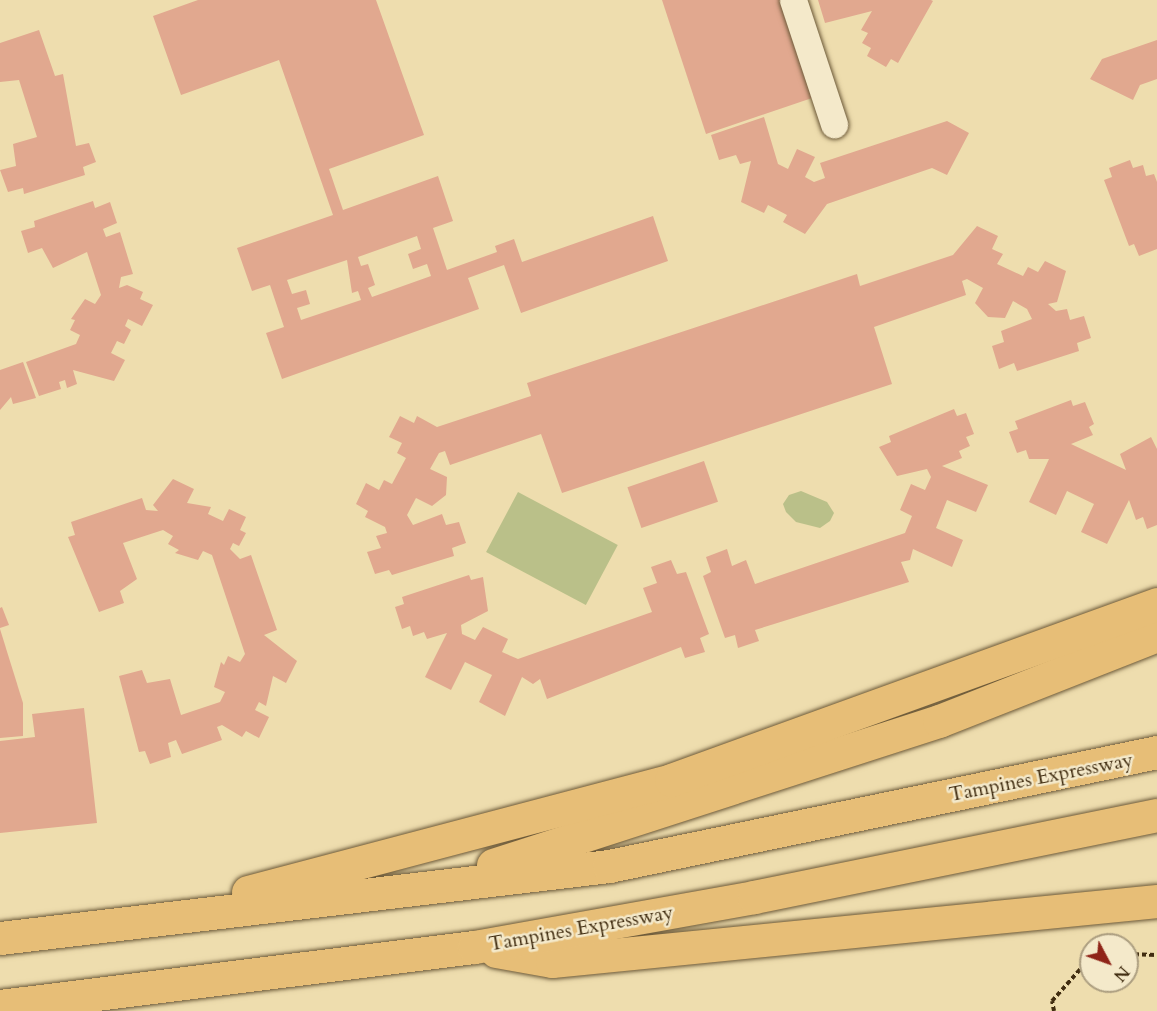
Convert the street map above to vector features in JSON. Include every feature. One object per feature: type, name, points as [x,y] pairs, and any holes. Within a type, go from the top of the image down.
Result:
[{"type":"highway","points":[[148,917],[671,780],[1157,604]]},
{"type":"highway","points":[[443,883],[939,721],[1106,658],[1157,635]]},
{"type":"highway","points":[[964,673],[1106,658]]},
{"type":"highway","name":"Tampines Expressway","points":[[0,938],[148,917],[609,866],[1157,752]]},
{"type":"highway","name":"Tampines Expressway","points":[[0,1006],[474,947],[789,891],[1157,814]]},
{"type":"highway","points":[[474,947],[552,961],[1157,901]]},
{"type":"lane","points":[[793,0],[834,124]]},
{"type":"path","points":[[1139,954],[1157,955]]},
{"type":"path","points":[[1054,1011],[1052,1001],[1079,971]]},
{"type":"green space","points":[[801,491],[827,502],[834,513],[830,521],[820,528],[796,522],[786,512],[783,504],[789,495]]},
{"type":"green space","points":[[518,492],[618,545],[586,605],[486,552]]},
{"type":"building","points":[[198,0],[376,0],[424,135],[329,169],[343,210],[438,176],[453,221],[433,228],[447,270],[497,252],[495,246],[514,239],[522,262],[653,216],[668,261],[521,313],[504,265],[468,278],[479,309],[282,379],[266,333],[284,327],[270,285],[252,291],[237,248],[333,215],[279,60],[181,95],[153,16]],"holes":[[[417,236],[421,249],[408,254],[413,269],[427,264],[431,276],[372,297],[368,288],[375,285],[368,264],[361,266],[358,257]],[[347,260],[352,293],[358,291],[361,300],[301,320],[297,308],[310,304],[306,290],[292,294],[287,280]]]},
{"type":"building","points":[[662,0],[783,0],[815,97],[706,134]]},
{"type":"building","points":[[818,0],[933,1],[898,63],[891,59],[886,67],[867,56],[871,48],[862,43],[868,33],[861,30],[872,11],[825,23]]},
{"type":"building","points":[[39,30],[55,76],[63,74],[76,146],[89,143],[96,162],[83,167],[85,175],[24,194],[23,188],[8,192],[0,170],[16,166],[13,144],[37,137],[19,80],[0,82],[0,43]]},
{"type":"building","points":[[1157,40],[1157,79],[1140,85],[1133,100],[1090,79],[1102,59]]},
{"type":"building","points":[[764,117],[778,164],[788,169],[797,149],[815,157],[805,177],[814,182],[825,178],[820,163],[947,121],[969,133],[947,175],[932,168],[827,204],[805,234],[783,222],[787,215],[768,205],[764,213],[741,202],[751,161],[740,164],[736,155],[719,160],[711,135]]},
{"type":"building","points":[[1130,160],[1133,168],[1143,165],[1146,176],[1154,174],[1157,182],[1157,249],[1139,256],[1134,244],[1129,246],[1104,180],[1112,177],[1109,168]]},
{"type":"building","points":[[93,201],[95,208],[110,202],[117,223],[103,229],[106,237],[120,232],[133,274],[121,277],[119,288],[127,285],[143,292],[140,299],[153,305],[142,326],[128,319],[125,326],[131,330],[124,344],[117,341],[111,353],[125,360],[114,381],[73,370],[77,384],[67,388],[65,380],[59,382],[61,389],[39,396],[26,362],[76,344],[80,335],[70,330],[75,320],[71,319],[85,299],[95,304],[101,295],[87,252],[53,268],[42,248],[28,253],[21,231],[35,227],[34,221]]},
{"type":"building","points":[[977,226],[998,236],[992,249],[1003,254],[997,264],[1023,276],[1028,267],[1038,272],[1045,261],[1066,271],[1057,302],[1048,304],[1056,311],[1067,309],[1070,320],[1084,316],[1091,338],[1077,343],[1079,351],[1017,371],[1014,363],[999,369],[992,346],[1004,342],[1001,331],[1032,319],[1027,309],[1013,301],[1005,318],[988,317],[975,303],[983,288],[967,279],[962,281],[966,295],[874,327],[892,384],[562,493],[541,434],[450,465],[445,451],[439,453],[430,469],[447,477],[446,495],[432,506],[416,498],[407,515],[413,525],[442,514],[446,525],[459,522],[466,543],[452,548],[454,556],[392,575],[389,570],[375,574],[367,552],[381,548],[376,536],[387,533],[385,527],[365,517],[368,511],[356,504],[366,483],[379,490],[384,480],[392,484],[406,458],[397,453],[402,443],[389,437],[400,416],[414,423],[417,416],[437,427],[531,396],[527,383],[857,274],[860,286],[953,255]]},
{"type":"building","points":[[23,362],[36,398],[13,404],[11,397],[0,410],[0,370]]},
{"type":"building","points":[[1071,400],[1073,406],[1085,402],[1094,424],[1089,427],[1093,435],[1071,444],[1126,470],[1120,454],[1151,437],[1157,449],[1157,525],[1147,529],[1143,517],[1136,520],[1129,500],[1107,544],[1081,532],[1094,504],[1067,491],[1056,515],[1029,502],[1049,459],[1029,459],[1026,450],[1017,453],[1009,432],[1018,429],[1015,421]]},
{"type":"building","points":[[954,409],[957,416],[966,413],[974,434],[966,437],[970,446],[959,451],[962,458],[942,466],[988,485],[976,512],[947,500],[936,528],[963,540],[952,567],[913,549],[910,560],[901,562],[909,582],[755,630],[759,641],[738,648],[735,635],[725,638],[703,576],[711,572],[706,557],[727,549],[732,566],[746,560],[755,584],[905,533],[912,516],[900,510],[911,484],[925,490],[931,477],[927,469],[897,476],[879,447],[891,442],[889,436]]},
{"type":"building","points":[[704,461],[718,502],[641,528],[627,487]]},
{"type":"building","points":[[173,479],[194,489],[187,503],[211,507],[208,514],[223,521],[229,509],[246,517],[240,530],[246,533],[239,546],[233,543],[230,549],[240,559],[251,555],[277,630],[264,635],[297,661],[286,683],[273,676],[266,706],[259,702],[255,710],[269,717],[259,738],[246,731],[242,737],[222,725],[217,727],[222,740],[182,754],[176,740],[168,743],[171,757],[150,764],[145,751],[139,752],[119,676],[142,670],[147,683],[170,679],[181,715],[220,702],[225,692],[214,687],[221,662],[224,665],[228,656],[240,662],[245,654],[212,555],[203,551],[198,560],[175,553],[179,550],[168,544],[173,536],[163,530],[123,543],[137,579],[120,591],[124,603],[99,612],[68,537],[75,535],[71,522],[142,498],[146,510],[158,511],[153,505]]},
{"type":"building","points":[[671,560],[677,574],[686,572],[709,634],[700,638],[705,652],[685,658],[681,647],[547,699],[540,679],[533,684],[522,677],[505,716],[479,702],[492,675],[465,662],[451,690],[425,677],[447,633],[427,639],[424,632],[413,636],[410,626],[402,629],[395,607],[404,604],[402,597],[469,575],[471,580],[483,577],[488,611],[461,625],[462,634],[475,640],[483,627],[508,639],[502,652],[518,659],[652,612],[643,588],[657,583],[651,567]]},
{"type":"building","points":[[2,607],[9,625],[0,628],[0,608]]},
{"type":"building","points":[[0,629],[23,703],[23,736],[0,738]]},
{"type":"building","points":[[84,708],[97,823],[0,833],[0,741],[35,737],[32,714]]}]
